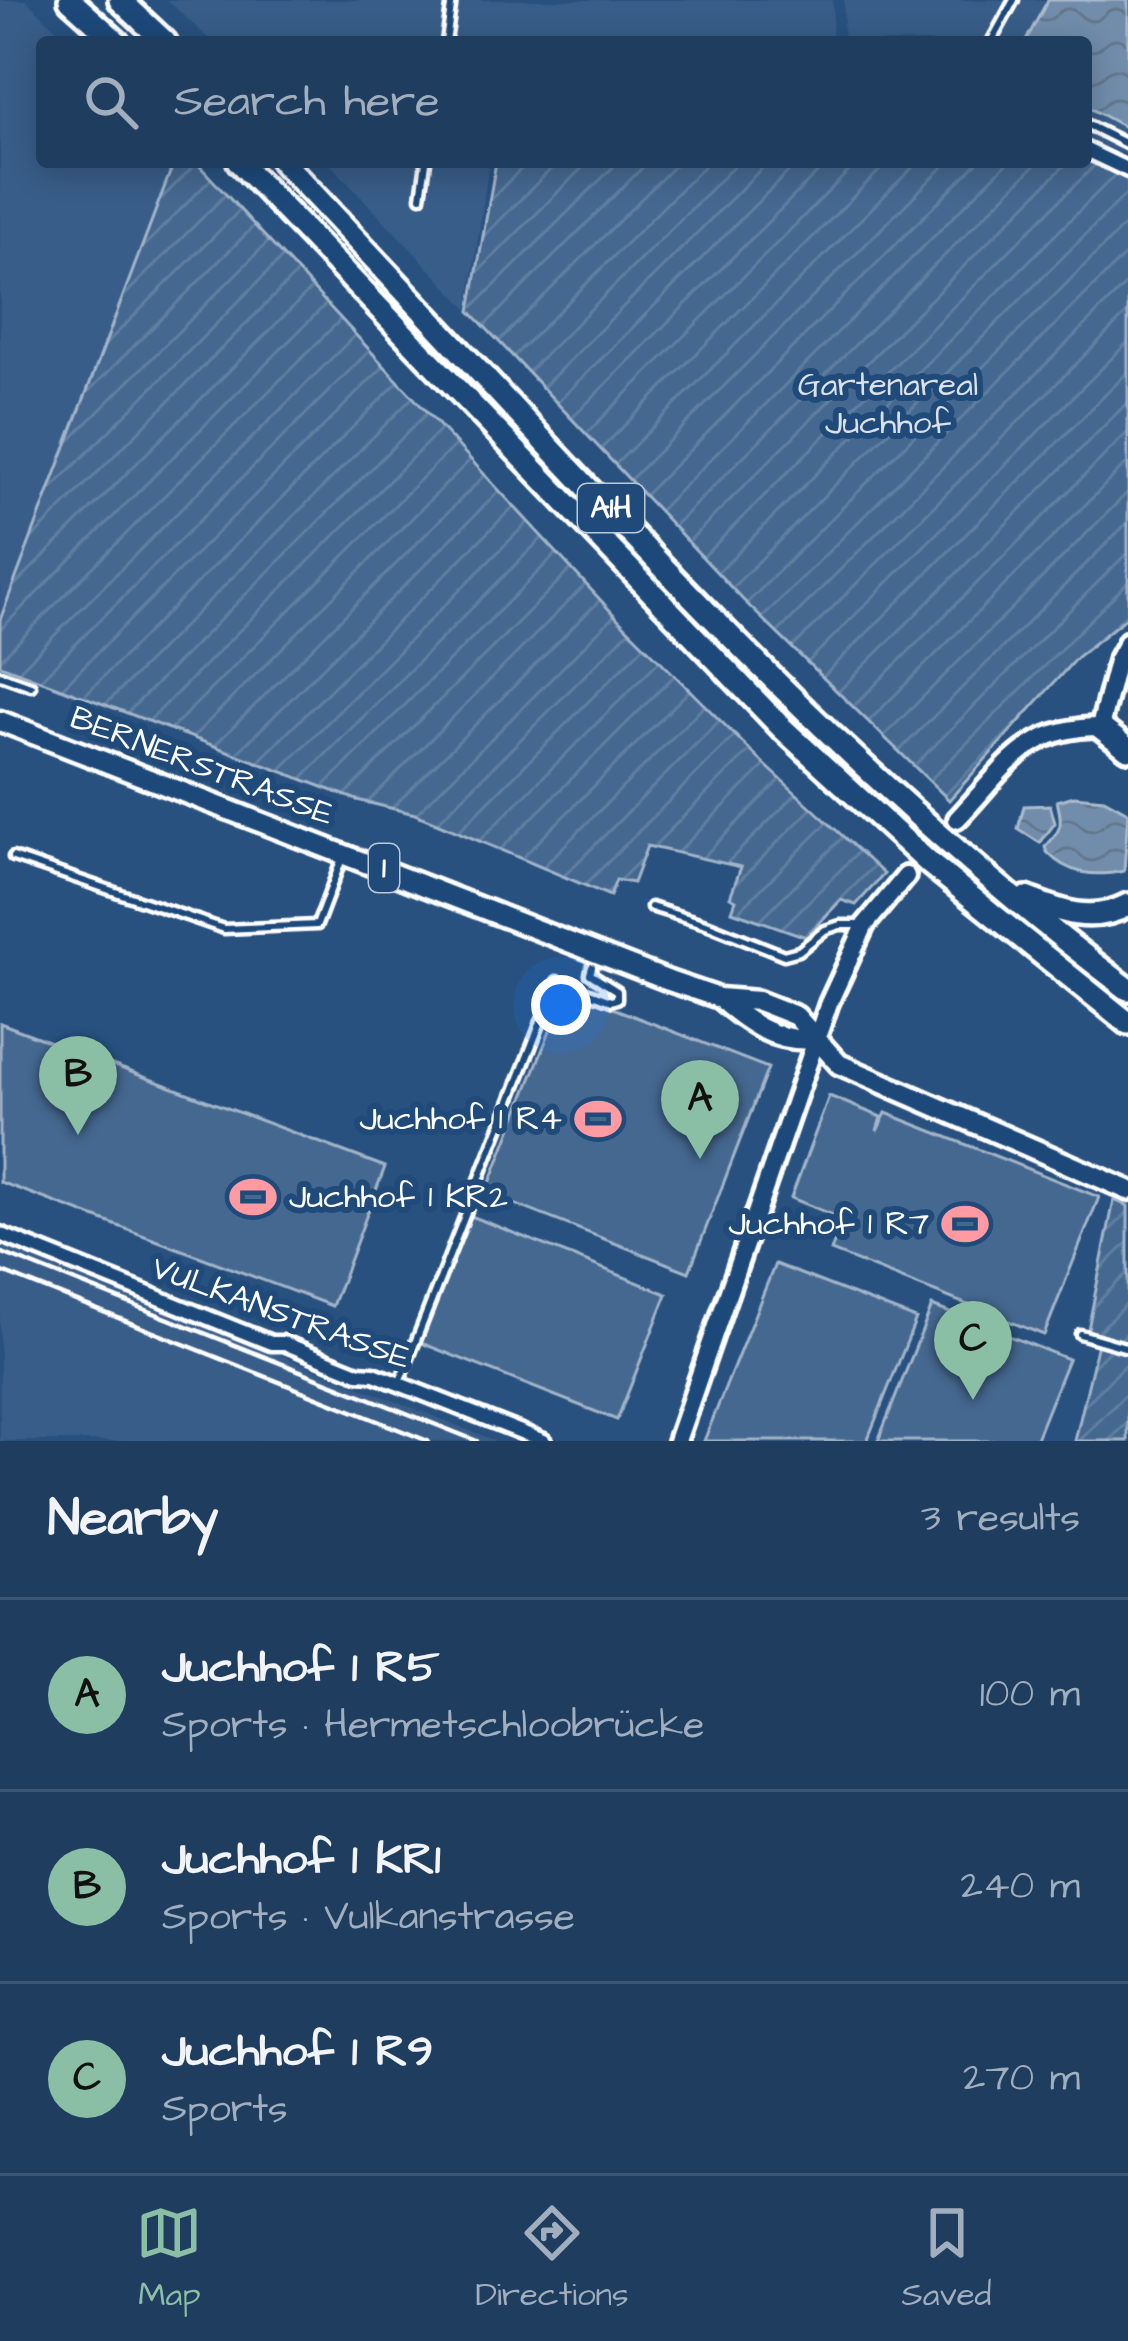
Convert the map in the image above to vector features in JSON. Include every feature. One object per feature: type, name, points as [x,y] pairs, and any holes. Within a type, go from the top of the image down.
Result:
[{"type":"highway","points":[[70,0],[110,36]]},
{"type":"highway","points":[[120,0],[159,36]]},
{"type":"highway","name":"A1H","points":[[245,168],[781,727],[948,878],[963,902],[1126,1033]]},
{"type":"highway","name":"A1H","points":[[289,168],[803,707],[1004,890],[1128,989]]},
{"type":"highway","points":[[1100,727],[1128,734]]},
{"type":"highway","points":[[1100,727],[1128,749]]},
{"type":"highway","points":[[1004,890],[1080,916],[1115,912],[1128,905]]},
{"type":"main road","name":"BERNERSTRASSE","points":[[0,722],[718,998],[760,1029],[790,1042],[815,1039],[839,1064],[1128,1190]]},
{"type":"street","points":[[1092,153],[1128,170]]},
{"type":"street","points":[[956,819],[1034,740],[1069,728],[1100,727],[1117,661],[1128,641]]},
{"type":"street","points":[[676,1441],[815,1039],[866,925],[906,876]]},
{"type":"street","name":"VULKANSTRASSE","points":[[0,1234],[271,1343],[284,1343],[358,1373],[371,1373],[544,1441]]},
{"type":"lane","points":[[447,36],[452,0]]},
{"type":"lane","points":[[994,36],[1013,0]]},
{"type":"lane","points":[[1092,127],[1128,145]]},
{"type":"lane","points":[[421,196],[426,168]]},
{"type":"lane","points":[[0,675],[31,686]]},
{"type":"lane","points":[[14,856],[224,929],[317,925],[345,853]]},
{"type":"lane","points":[[651,908],[784,955],[799,951],[825,930],[866,925]]},
{"type":"lane","points":[[399,1384],[557,981],[617,1000],[617,991],[590,974],[592,968]]},
{"type":"lane","points":[[1080,1334],[1128,1348]]},
{"type":"shaded area","points":[[0,0],[26,0],[64,36],[36,36],[36,168],[172,168],[0,620]]},
{"type":"shaded area","points":[[167,0],[833,0],[832,36],[206,36]]},
{"type":"shaded area","points":[[844,0],[1128,0],[1128,155],[1092,141],[1092,36],[843,36]]},
{"type":"shaded area","points":[[334,168],[488,168],[468,309]]},
{"type":"shaded area","points":[[0,1244],[496,1441],[0,1441]]},
{"type":"green space","name":"Gartenareal Juchhof","points":[[1092,162],[1128,179],[1128,616],[1077,657],[949,800],[743,600],[470,311],[495,168],[1092,168]]},
{"type":"green space","points":[[172,168],[202,168],[618,619],[884,874],[856,905],[841,900],[806,937],[732,911],[736,900],[730,897],[741,867],[647,846],[633,883],[616,880],[610,896],[415,814],[357,800],[0,665],[0,620]]},
{"type":"green space","name":"Juchhof 1 R4","points":[[566,990],[768,1068],[689,1272],[486,1193]]},
{"type":"green space","points":[[0,1023],[385,1167],[332,1306],[0,1182]]},
{"type":"green space","name":"Juchhof 1 R7","points":[[829,1096],[881,1117],[877,1131],[886,1113],[1099,1197],[1044,1335],[831,1251],[843,1219],[791,1198]]},
{"type":"green space","points":[[1114,1200],[1128,1206],[1128,1441],[1075,1441],[1098,1343],[1086,1339]]},
{"type":"green space","points":[[471,1216],[667,1294],[617,1420],[421,1343]]},
{"type":"green space","points":[[775,1264],[916,1319],[867,1441],[704,1441]]},
{"type":"green space","points":[[932,1306],[1068,1359],[1035,1441],[878,1441]]},
{"type":"water","points":[[1048,0],[1128,0],[1128,129],[1092,109],[1092,36],[1028,36]]},
{"type":"water","points":[[1074,796],[1104,799],[1128,812],[1124,871],[1082,872],[1064,866],[1047,852],[1045,847],[1060,826],[1057,801]]},
{"type":"water","points":[[1050,805],[1055,823],[1040,843],[1018,829],[1024,806]]},
{"type":"tunnel","points":[[906,876],[957,819]]},
{"type":"railway","points":[[0,1252],[477,1441]]},
{"type":"railway","points":[[0,1271],[428,1441]]},
{"type":"place","name":"Juchhof 1 R4","points":[[598,1119]]},
{"type":"place","name":"Juchhof 1 KR1","points":[[78,1135]]},
{"type":"place","name":"Juchhof 1 R5","points":[[700,1159]]},
{"type":"place","name":"Juchhof 1 KR2","points":[[253,1197]]},
{"type":"place","name":"Juchhof 1 R7","points":[[965,1224]]},
{"type":"place","name":"Juchhof 1 R9","points":[[973,1400]]}]
